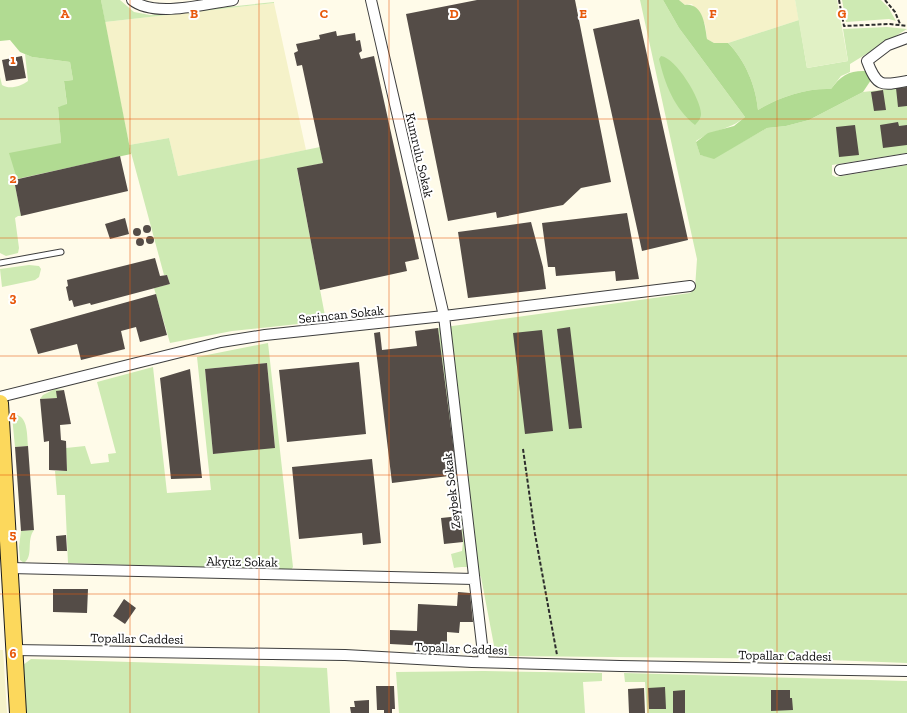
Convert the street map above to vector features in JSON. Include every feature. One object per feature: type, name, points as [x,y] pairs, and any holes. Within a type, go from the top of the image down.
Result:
[{"type":"main road","points":[[0,404],[18,713]]},
{"type":"street","points":[[132,0],[136,4],[152,9],[233,0]]},
{"type":"street","name":"Kumrulu Sokak","points":[[372,0],[444,316]]},
{"type":"street","points":[[907,38],[888,46],[867,61],[873,76],[880,83],[886,85],[907,81]]},
{"type":"street","points":[[840,170],[907,159]]},
{"type":"street","name":"Serincan Sokak","points":[[0,397],[221,342],[265,335],[444,316],[690,286]]},
{"type":"street","name":"Zeybek Sokak","points":[[444,316],[484,662]]},
{"type":"street","name":"Akyüz Sokak","points":[[10,568],[474,579]]},
{"type":"street","name":"Topallar Caddesi","points":[[14,650],[345,655],[484,662],[907,671]]},
{"type":"lane","points":[[0,263],[61,252]]},
{"type":"path","points":[[839,0],[844,26],[878,24],[907,26]]},
{"type":"path","points":[[885,0],[895,12],[900,25]]},
{"type":"path","points":[[523,449],[535,534],[559,664]]},
{"type":"shaded area","points":[[679,0],[795,0],[799,20],[728,43],[714,43],[707,39],[705,24],[692,4],[685,5]]},
{"type":"shaded area","points":[[274,3],[306,150],[178,176],[169,138],[129,145],[105,22]]},
{"type":"shaded area","points":[[0,650],[3,650],[7,713],[0,713]]},
{"type":"green space","points":[[0,0],[101,0],[131,154],[17,179],[9,153],[61,143],[58,107],[67,104],[64,81],[73,80],[70,62],[32,57],[20,52],[10,40],[0,41]]},
{"type":"green space","points":[[101,0],[120,0],[134,12],[150,15],[274,3],[105,22]]},
{"type":"green space","points":[[640,0],[663,0],[679,28],[745,117],[727,128],[709,134],[696,141],[700,155],[714,158],[767,128],[786,126],[809,120],[863,92],[907,87],[907,153],[832,165],[832,175],[836,177],[907,165],[907,663],[804,659],[496,656],[481,577],[473,569],[462,567],[454,568],[451,554],[462,551],[463,542],[457,475],[438,328],[690,293],[695,288],[697,259]]},
{"type":"green space","points":[[663,0],[679,0],[685,5],[691,5],[696,8],[702,16],[707,39],[714,43],[728,43],[740,57],[749,74],[755,92],[758,110],[766,105],[793,94],[812,90],[831,89],[838,80],[846,74],[856,71],[867,71],[871,80],[863,92],[809,120],[786,126],[767,128],[714,159],[700,155],[696,142],[708,133],[734,126],[745,117],[679,28]]},
{"type":"green space","points":[[795,0],[837,0],[848,61],[807,68]]},
{"type":"green space","points":[[842,0],[881,0],[888,7],[896,21],[889,19],[846,22]]},
{"type":"green space","points":[[799,20],[807,68],[848,61],[843,29],[887,27],[907,29],[850,64],[850,72],[841,76],[831,89],[812,90],[793,94],[766,105],[758,110],[755,92],[749,74],[740,57],[728,43]]},
{"type":"green space","points":[[25,54],[32,57],[70,62],[73,80],[64,81],[67,105],[58,107],[61,143],[14,180],[21,216],[15,218],[19,248],[18,253],[6,256],[0,253],[0,77],[2,85],[8,87],[19,86],[28,81]]},
{"type":"green space","points":[[661,56],[667,58],[680,71],[687,80],[697,99],[701,114],[695,125],[681,111],[671,95],[661,68],[659,59]]},
{"type":"green space","points":[[169,138],[178,176],[320,147],[323,163],[297,169],[326,321],[232,331],[170,343],[154,288],[170,284],[167,275],[164,275],[129,145]]},
{"type":"green space","points":[[29,265],[39,266],[41,269],[39,277],[35,280],[2,287],[0,269]]},
{"type":"green space","points":[[268,343],[293,567],[291,570],[68,563],[65,495],[57,495],[55,471],[67,471],[66,448],[85,446],[91,464],[109,462],[108,454],[116,453],[97,382],[153,367],[167,493],[211,490],[197,357]],"holes":[[[267,363],[275,447],[213,454],[205,369]]]},
{"type":"green space","points":[[55,389],[64,390],[57,391],[57,398],[40,399],[43,395]]},
{"type":"green space","points":[[17,415],[21,417],[25,423],[28,446],[15,447],[12,416]]},
{"type":"green space","points":[[34,530],[30,538],[29,556],[24,563],[20,560],[19,547],[21,531]]},
{"type":"green space","points":[[31,659],[327,668],[330,713],[25,713],[23,665]]},
{"type":"green space","points":[[484,671],[602,673],[602,681],[583,682],[585,713],[399,713],[396,672]]},
{"type":"green space","points":[[624,673],[907,681],[907,713],[647,713],[645,682],[625,682]]},
{"type":"building","points":[[477,0],[575,0],[611,182],[581,188],[563,205],[497,218],[496,212],[448,221],[406,14]]},
{"type":"building","points":[[639,19],[688,240],[642,251],[593,29]]},
{"type":"building","points":[[336,31],[337,36],[355,33],[356,41],[360,40],[362,51],[359,53],[361,59],[374,56],[419,259],[405,262],[407,271],[320,290],[297,168],[323,163],[302,65],[297,66],[294,53],[298,51],[296,44],[320,39],[319,35]]},
{"type":"building","points":[[22,56],[26,78],[6,81],[2,60]]},
{"type":"building","points":[[907,87],[907,106],[898,107],[896,88]]},
{"type":"building","points":[[883,90],[886,110],[874,111],[871,92]]},
{"type":"building","points":[[898,122],[899,126],[907,125],[907,145],[883,148],[880,125]]},
{"type":"building","points":[[855,125],[859,155],[839,157],[836,127]]},
{"type":"building","points":[[120,156],[128,191],[21,216],[14,180]]},
{"type":"building","points":[[627,213],[639,279],[616,281],[615,271],[556,276],[555,267],[548,267],[542,223]]},
{"type":"building","points":[[125,218],[129,234],[110,239],[105,224]]},
{"type":"building","points":[[531,222],[543,267],[546,289],[468,298],[458,232]]},
{"type":"building","points":[[147,225],[150,226],[150,232],[147,233],[144,232],[143,229],[144,226]]},
{"type":"building","points":[[137,228],[140,229],[140,235],[137,236],[134,235],[133,232],[134,229]]},
{"type":"building","points":[[150,236],[153,237],[153,243],[150,244],[147,243],[146,240],[147,237]]},
{"type":"building","points":[[140,238],[143,239],[143,245],[140,246],[137,245],[136,242],[137,239]]},
{"type":"building","points":[[155,258],[160,276],[167,275],[170,284],[91,305],[90,303],[74,307],[72,300],[69,301],[66,287],[68,286],[67,280]]},
{"type":"building","points":[[156,294],[167,335],[140,342],[136,327],[121,331],[125,349],[81,360],[77,344],[38,354],[30,329]]},
{"type":"building","points":[[570,327],[582,428],[569,429],[557,329]]},
{"type":"building","points":[[438,328],[457,475],[392,483],[374,333],[380,332],[382,350],[417,346],[415,331]]},
{"type":"building","points":[[542,330],[553,431],[525,434],[513,333]]},
{"type":"building","points":[[359,362],[366,434],[287,442],[279,370]]},
{"type":"building","points":[[267,363],[275,448],[213,454],[205,369]]},
{"type":"building","points":[[190,369],[202,478],[171,479],[160,378]]},
{"type":"building","points":[[64,390],[71,424],[60,425],[61,440],[66,441],[67,471],[49,470],[49,441],[44,442],[40,399],[57,398],[56,391]]},
{"type":"building","points":[[28,446],[34,530],[21,531],[15,447]]},
{"type":"building","points":[[372,459],[381,543],[363,545],[362,533],[299,539],[292,467]]},
{"type":"building","points":[[460,516],[463,542],[444,544],[441,518]]},
{"type":"building","points":[[66,535],[67,551],[57,551],[56,536]]},
{"type":"building","points":[[53,589],[88,589],[87,613],[53,612]]},
{"type":"building","points":[[458,592],[470,593],[473,622],[460,622],[459,633],[447,632],[447,647],[390,644],[390,630],[417,631],[418,604],[457,606]]},
{"type":"building","points":[[124,599],[136,608],[125,624],[113,616]]},
{"type":"building","points":[[376,686],[394,686],[395,709],[392,709],[392,713],[384,713],[384,710],[377,710]]},
{"type":"building","points":[[665,687],[666,709],[649,709],[648,688]]},
{"type":"building","points":[[644,688],[645,713],[629,713],[628,689]]},
{"type":"building","points":[[685,690],[685,713],[673,713],[673,691]]},
{"type":"building","points":[[771,690],[790,690],[793,710],[771,711]]},
{"type":"building","points":[[369,700],[369,713],[351,713],[350,707],[355,707],[354,701]]}]
